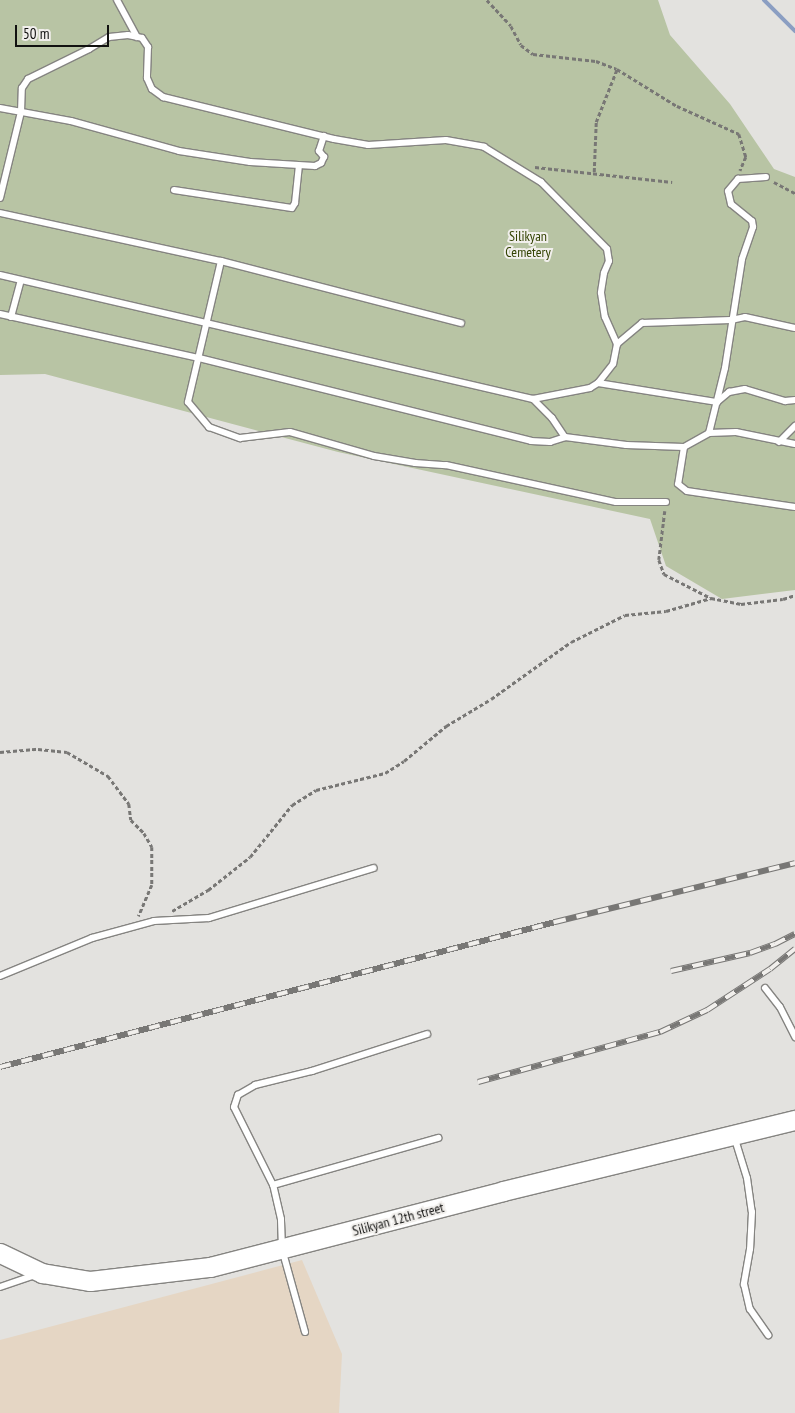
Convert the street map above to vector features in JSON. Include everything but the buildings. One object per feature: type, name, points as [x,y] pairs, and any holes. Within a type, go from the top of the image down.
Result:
[{"type":"main road","name":"Silikyan 12th street","points":[[0,1253],[42,1273],[90,1281],[210,1267],[503,1191],[795,1120]]},
{"type":"lane","points":[[117,0],[137,37]]},
{"type":"lane","points":[[0,198],[21,112],[22,88],[28,79],[89,49],[108,36],[128,35],[142,38],[148,47],[147,78],[152,89],[163,97],[368,145],[446,140],[484,147],[541,182],[607,249],[609,261],[604,273],[601,293],[605,317],[617,344],[614,364],[598,383],[590,388],[533,399],[0,275]]},
{"type":"lane","points":[[0,108],[71,121],[178,151],[299,167],[321,164],[324,157],[319,151],[324,136]]},
{"type":"lane","points":[[174,190],[292,208],[295,203],[299,167]]},
{"type":"lane","points":[[709,433],[725,368],[742,259],[753,227],[752,221],[731,204],[728,191],[738,179],[766,177]]},
{"type":"lane","points":[[0,213],[221,261],[461,323]]},
{"type":"lane","points":[[221,261],[188,402],[209,427],[240,438],[290,432],[374,456],[414,463],[446,465],[616,502],[666,502]]},
{"type":"lane","points":[[12,317],[21,280]]},
{"type":"lane","points":[[0,314],[199,358],[531,441],[550,442],[565,437],[626,445],[684,447],[709,433],[736,432],[795,444]]},
{"type":"lane","points":[[617,344],[642,323],[731,320],[745,317],[795,328]]},
{"type":"lane","points":[[598,383],[717,402],[729,392],[745,389],[785,401],[795,400]]},
{"type":"lane","points":[[533,399],[552,418],[565,437]]},
{"type":"lane","points":[[778,442],[795,426]]},
{"type":"lane","points":[[684,447],[678,484],[687,491],[795,506]]},
{"type":"lane","points":[[0,976],[92,938],[154,921],[209,918],[374,868]]},
{"type":"lane","points":[[764,988],[780,1007],[795,1037]]},
{"type":"lane","points":[[305,1332],[282,1249],[281,1219],[273,1184],[234,1107],[238,1095],[255,1085],[312,1071],[427,1034]]},
{"type":"lane","points":[[734,1135],[747,1178],[752,1212],[750,1249],[744,1284],[750,1309],[768,1335]]},
{"type":"lane","points":[[273,1184],[438,1138]]},
{"type":"lane","points":[[0,1287],[42,1273]]},
{"type":"path","points":[[487,0],[511,26],[521,45],[534,54],[596,61],[617,69],[677,106],[739,134],[746,156],[738,179]]},
{"type":"path","points":[[594,172],[596,122],[617,69]]},
{"type":"path","points":[[513,165],[594,172],[672,182]]},
{"type":"path","points":[[766,177],[795,193]]},
{"type":"path","points":[[666,502],[659,560],[664,574],[711,598],[741,604],[783,599],[795,595]]},
{"type":"path","points":[[154,921],[208,890],[250,857],[292,805],[316,790],[385,772],[404,761],[446,726],[491,700],[571,642],[625,615],[666,611],[711,598]]},
{"type":"path","points":[[0,752],[38,749],[67,752],[108,776],[129,804],[131,820],[144,833],[152,846],[152,885],[135,926]]},
{"type":"shaded area","points":[[302,1260],[342,1354],[339,1413],[0,1413],[0,1340]]},
{"type":"green space","name":"Silikyan Cemetery","points":[[0,0],[658,0],[670,35],[730,104],[774,169],[795,177],[795,590],[722,599],[666,566],[650,519],[338,452],[45,374],[0,375]]},
{"type":"waterway","points":[[764,0],[795,31]]},
{"type":"railway","points":[[0,1067],[555,922],[795,863]]},
{"type":"railway","points":[[671,971],[750,953],[795,934]]},
{"type":"railway","points":[[478,1082],[660,1032],[707,1010],[770,969],[795,949]]}]
